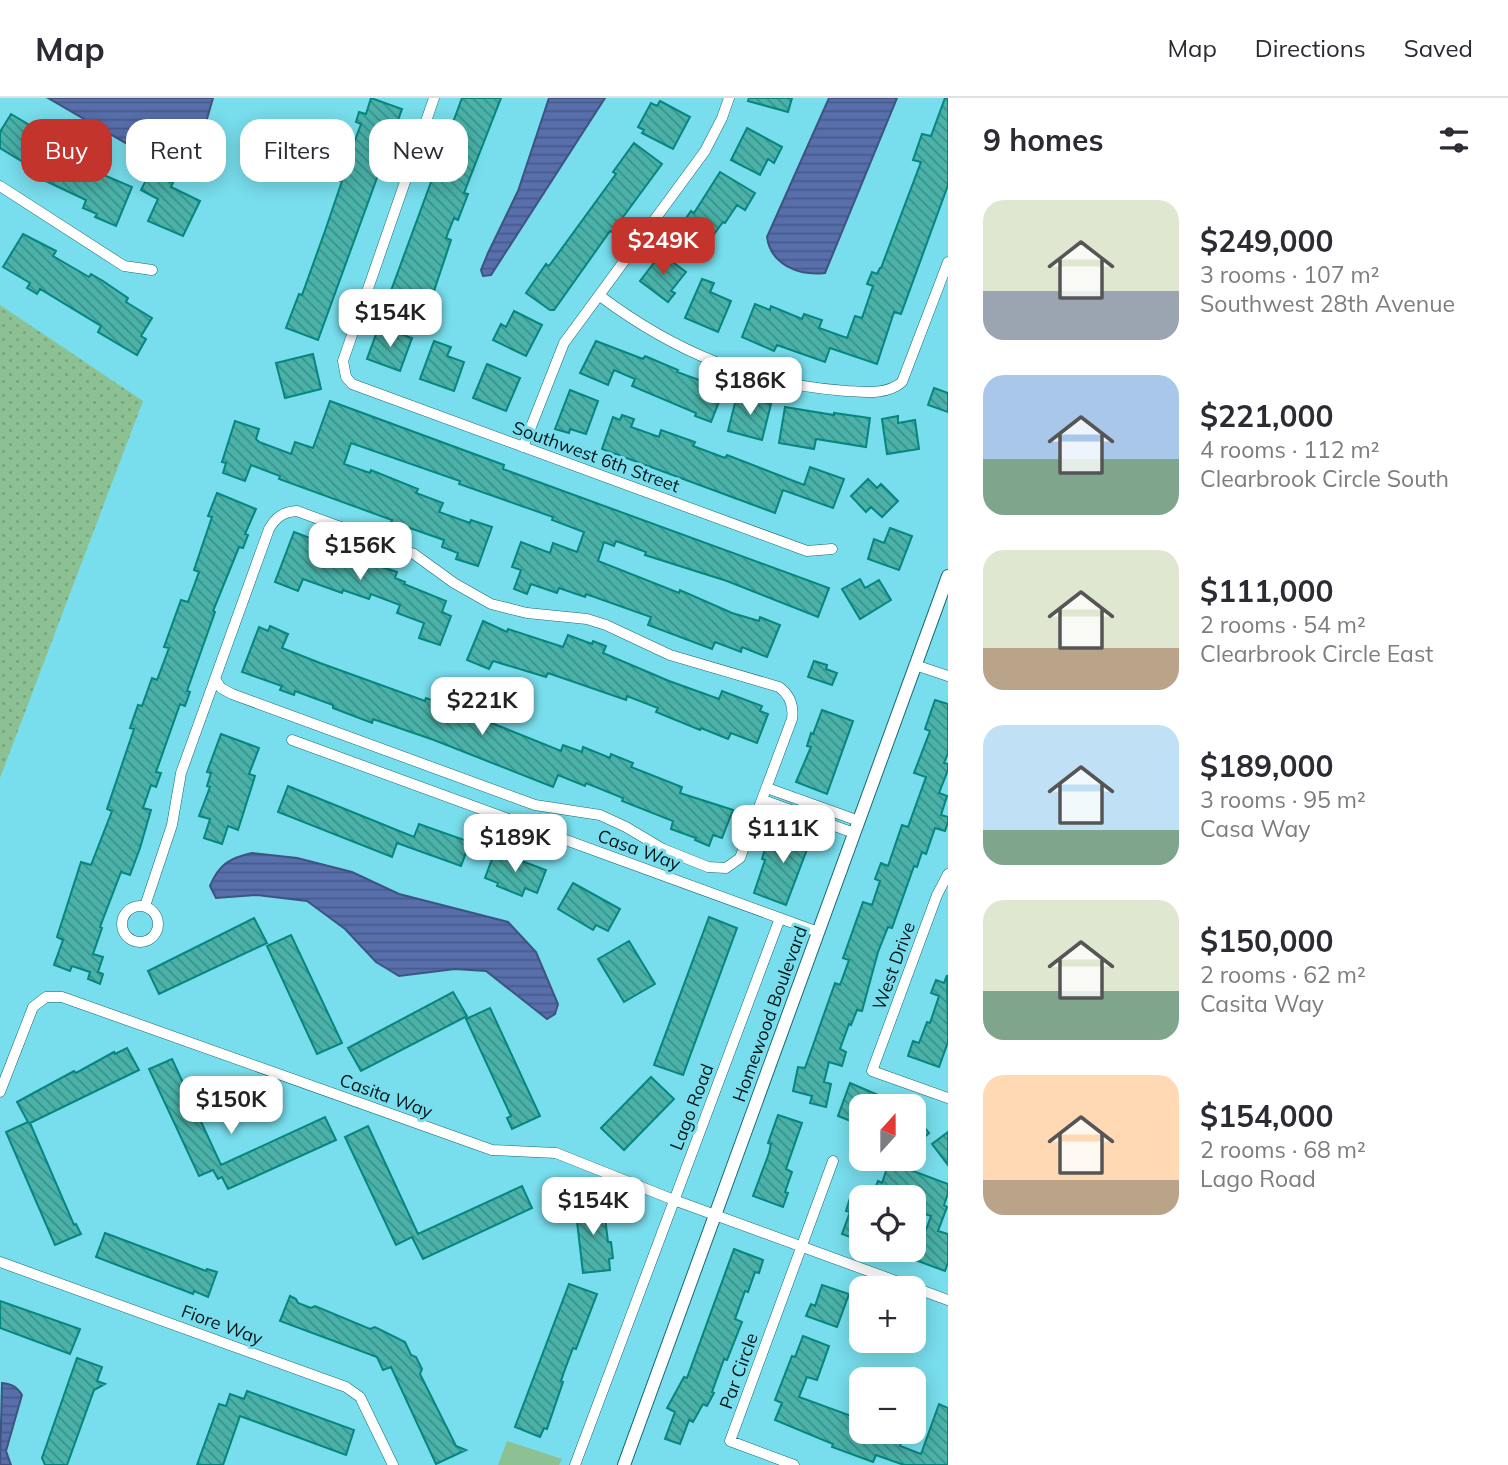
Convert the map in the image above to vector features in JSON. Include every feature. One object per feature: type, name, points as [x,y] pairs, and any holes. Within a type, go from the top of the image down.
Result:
[{"type":"street","name":"Southwest 6th Street","points":[[434,98],[343,361],[346,377],[352,384],[807,551],[832,549]]},
{"type":"street","points":[[523,447],[564,343],[705,151],[729,98]]},
{"type":"street","points":[[0,186],[124,266],[152,270]]},
{"type":"street","points":[[600,296],[657,335],[687,351],[752,375],[820,389],[880,391],[896,387],[902,382],[948,262]]},
{"type":"street","points":[[145,906],[172,825],[181,773],[269,528],[280,515],[297,511],[414,554],[454,583],[491,604],[520,612],[568,615],[606,625],[670,655],[779,687],[792,701],[792,719],[740,858],[730,866],[717,869],[682,857],[600,815],[535,805],[484,787],[232,694],[222,688],[215,679]]},
{"type":"street","name":"Homewood Boulevard","points":[[624,1465],[948,576]]},
{"type":"street","points":[[915,665],[948,676]]},
{"type":"street","name":"Casa Way","points":[[292,740],[818,932]]},
{"type":"street","points":[[767,788],[856,827]]},
{"type":"street","points":[[763,800],[856,827]]},
{"type":"street","name":"West Drive","points":[[948,874],[937,895],[872,1071],[948,1098]]},
{"type":"street","name":"Lago Road","points":[[575,1465],[780,918]]},
{"type":"street","name":"Casita Way","points":[[0,1092],[33,1007],[46,997],[62,997],[492,1150],[556,1153],[716,1214]]},
{"type":"street","points":[[802,1247],[833,1161]]},
{"type":"street","points":[[716,1214],[948,1300]]},
{"type":"street","name":"Par Circle","points":[[794,1465],[730,1441],[802,1247]]},
{"type":"street","name":"Fiore Way","points":[[0,1262],[346,1387],[360,1397],[393,1465]]},
{"type":"green space","points":[[0,305],[143,401],[0,778]]},
{"type":"green space","points":[[507,1441],[562,1459],[559,1465],[498,1465]]},
{"type":"water","points":[[48,98],[213,98],[207,119],[126,119],[126,143],[112,135],[112,119],[84,119]]},
{"type":"water","points":[[549,98],[605,98],[491,275],[483,276],[481,270],[518,191]]},
{"type":"water","points":[[829,98],[897,98],[825,273],[806,273],[780,261],[774,255],[767,237]]},
{"type":"water","points":[[252,853],[297,858],[352,872],[399,894],[508,922],[536,952],[558,1004],[555,1014],[547,1019],[486,971],[455,969],[399,976],[376,962],[345,929],[307,901],[257,895],[216,898],[210,886],[221,867],[237,857]]},
{"type":"water","points":[[2,1383],[14,1386],[22,1395],[6,1451],[11,1465],[0,1465]]},
{"type":"building","points":[[371,98],[402,109],[398,119],[369,119],[369,182],[375,182],[318,340],[286,328],[299,294],[302,295],[342,182],[355,182],[355,140],[361,124],[356,122],[359,112],[366,114]]},
{"type":"building","points":[[462,98],[501,98],[464,193],[468,194],[458,220],[454,218],[446,238],[451,240],[424,321],[385,307],[431,182],[468,182],[468,119],[454,119]]},
{"type":"building","points":[[749,98],[792,98],[788,112],[748,101]]},
{"type":"building","points":[[945,98],[948,98],[948,185],[901,314],[894,312],[877,364],[830,348],[825,362],[777,345],[774,351],[742,337],[755,304],[770,310],[771,306],[802,319],[804,314],[822,320],[819,328],[847,338],[855,316],[862,318],[873,286],[867,284],[872,272],[877,274],[881,268],[921,162],[913,160],[922,134],[931,136]]},
{"type":"building","points":[[660,101],[690,117],[673,149],[642,133],[644,130],[638,127],[651,103],[657,106]]},
{"type":"building","points":[[11,114],[21,120],[21,161],[0,148],[0,132]]},
{"type":"building","points":[[747,128],[782,147],[774,163],[768,159],[760,175],[731,160]]},
{"type":"building","points":[[634,143],[662,164],[554,310],[550,310],[526,293],[616,174],[613,172]]},
{"type":"building","points":[[720,172],[755,193],[745,210],[737,205],[697,257],[671,240],[691,211],[694,213]]},
{"type":"building","points":[[112,178],[132,187],[116,226],[95,217],[97,214],[83,208],[86,200],[48,182],[112,182]]},
{"type":"building","points":[[145,182],[171,182],[171,187],[200,201],[183,236],[148,221],[158,199],[141,190]]},
{"type":"building","points":[[23,234],[56,251],[53,256],[89,277],[91,274],[103,281],[128,298],[126,302],[152,318],[141,336],[146,339],[137,355],[98,332],[101,326],[40,289],[37,294],[27,288],[30,283],[3,267]]},
{"type":"building","points":[[660,255],[686,272],[671,291],[675,293],[668,302],[640,281]]},
{"type":"building","points":[[702,279],[714,283],[710,292],[731,301],[718,332],[685,318]]},
{"type":"building","points":[[514,311],[542,325],[526,356],[493,340],[501,324],[506,327]]},
{"type":"building","points":[[379,326],[412,338],[400,371],[367,359]]},
{"type":"building","points":[[434,341],[451,347],[447,356],[464,362],[454,391],[420,379]]},
{"type":"building","points":[[596,341],[643,359],[645,356],[678,370],[677,372],[724,389],[711,422],[632,386],[635,379],[614,370],[608,385],[580,373]]},
{"type":"building","points":[[313,354],[321,389],[285,398],[276,363]]},
{"type":"building","points":[[487,364],[520,378],[506,411],[473,398]]},
{"type":"building","points":[[934,388],[948,393],[948,412],[928,405]]},
{"type":"building","points":[[570,390],[598,401],[586,434],[570,429],[569,433],[555,429]]},
{"type":"building","points":[[737,395],[771,404],[762,440],[728,431]]},
{"type":"building","points":[[330,401],[504,465],[503,469],[829,588],[818,617],[727,581],[645,555],[646,552],[616,541],[614,546],[604,542],[598,561],[679,593],[680,590],[732,613],[759,621],[760,617],[780,625],[767,657],[742,647],[741,652],[715,642],[712,649],[648,625],[651,617],[586,594],[585,597],[559,588],[557,593],[531,584],[527,594],[514,589],[521,570],[512,567],[521,542],[550,553],[553,543],[577,552],[584,532],[552,520],[553,517],[459,484],[460,481],[351,443],[344,464],[370,473],[371,470],[418,489],[416,493],[443,503],[439,512],[470,523],[471,520],[492,527],[478,566],[456,559],[458,553],[442,547],[444,540],[390,524],[392,520],[279,479],[280,476],[251,465],[245,481],[223,473],[226,463],[222,462],[235,421],[259,429],[256,439],[259,442],[291,454],[295,442],[313,448]]},
{"type":"building","points":[[785,407],[870,418],[866,447],[816,439],[814,449],[779,443]]},
{"type":"building","points":[[622,415],[634,419],[631,427],[659,437],[661,430],[695,442],[693,446],[725,458],[727,455],[804,485],[810,467],[844,479],[833,508],[783,490],[775,513],[602,449],[613,417],[620,420]]},
{"type":"building","points":[[898,416],[898,423],[915,420],[919,449],[887,454],[882,419]]},
{"type":"building","points":[[868,479],[877,488],[881,484],[898,501],[882,517],[871,507],[866,512],[851,496]]},
{"type":"building","points":[[217,493],[256,509],[245,534],[248,535],[243,548],[239,547],[213,611],[215,612],[187,691],[190,692],[185,706],[180,704],[156,772],[161,773],[156,787],[151,785],[143,808],[151,810],[130,875],[121,872],[100,927],[102,928],[93,954],[103,957],[98,972],[103,974],[100,984],[88,979],[90,972],[72,966],[70,971],[54,965],[63,940],[57,937],[81,862],[91,865],[112,811],[107,809],[134,729],[130,728],[138,705],[142,706],[152,678],[157,680],[169,648],[164,647],[181,600],[188,602],[199,572],[194,570]]},
{"type":"building","points":[[890,528],[912,536],[899,570],[868,559],[874,539],[884,543]]},
{"type":"building","points":[[294,532],[333,547],[334,544],[347,548],[345,555],[397,572],[395,578],[405,582],[404,584],[446,601],[442,612],[451,616],[440,645],[419,638],[424,623],[397,613],[400,605],[371,594],[369,599],[343,590],[342,593],[303,579],[298,591],[275,582]]},
{"type":"building","points":[[860,579],[865,588],[879,580],[891,600],[860,619],[842,589]]},
{"type":"building","points":[[483,621],[507,632],[508,629],[563,647],[568,635],[592,644],[593,641],[606,646],[603,653],[669,681],[719,699],[722,691],[762,706],[760,711],[768,714],[757,743],[731,733],[728,739],[701,728],[700,730],[656,712],[658,708],[627,696],[626,700],[548,673],[546,677],[493,661],[489,669],[467,660]]},
{"type":"building","points":[[270,626],[288,634],[282,648],[320,663],[425,701],[426,698],[447,706],[446,710],[476,721],[477,717],[561,751],[563,745],[582,752],[583,747],[610,758],[611,754],[633,763],[631,767],[682,787],[680,793],[733,810],[722,838],[713,835],[709,846],[671,829],[673,821],[586,783],[585,786],[558,775],[553,787],[434,740],[373,719],[372,723],[295,691],[294,695],[280,690],[282,686],[242,672],[259,627],[268,631]]},
{"type":"building","points":[[814,661],[827,665],[826,669],[837,673],[832,685],[808,677]]},
{"type":"building","points":[[935,700],[948,704],[948,753],[944,763],[948,764],[948,770],[939,793],[947,796],[941,815],[948,817],[948,822],[945,831],[935,828],[926,854],[922,852],[917,867],[914,866],[892,928],[888,927],[878,952],[862,1011],[857,1010],[840,1049],[846,1052],[842,1066],[829,1062],[824,1082],[831,1084],[826,1107],[810,1103],[812,1096],[793,1091],[798,1067],[805,1068],[835,983],[840,985],[849,960],[843,958],[863,902],[872,905],[880,881],[875,879],[881,863],[888,866],[902,825],[908,827],[926,777],[914,773],[930,731],[925,729]]},
{"type":"building","points":[[822,710],[853,721],[827,794],[796,782],[811,747],[807,746],[811,733],[813,734]]},
{"type":"building","points":[[221,734],[259,748],[249,774],[255,776],[238,830],[228,826],[222,844],[204,838],[210,819],[199,816],[210,787],[207,786],[211,773],[207,772]]},
{"type":"building","points":[[288,786],[414,837],[419,824],[470,842],[461,866],[397,843],[392,857],[278,812]]},
{"type":"building","points":[[782,824],[812,836],[786,905],[754,893],[765,860],[762,859],[766,846],[772,848]]},
{"type":"building","points":[[495,851],[546,870],[537,893],[525,888],[522,896],[485,878]]},
{"type":"building","points":[[573,883],[620,909],[608,931],[596,925],[593,930],[558,909]]},
{"type":"building","points":[[709,917],[737,928],[683,1075],[654,1065]]},
{"type":"building","points":[[254,918],[267,943],[159,994],[148,971]]},
{"type":"building","points":[[291,935],[342,1043],[317,1054],[267,946]]},
{"type":"building","points":[[629,941],[655,984],[624,1002],[598,959]]},
{"type":"building","points":[[947,975],[948,1042],[939,1067],[908,1056],[913,1041],[919,1043],[927,1022],[930,1023],[939,996],[931,993],[936,980],[944,983]]},
{"type":"building","points":[[453,992],[467,1016],[361,1071],[348,1048]]},
{"type":"building","points":[[490,1008],[540,1116],[512,1129],[507,1118],[511,1116],[466,1019]]},
{"type":"building","points":[[127,1048],[139,1070],[30,1123],[74,1225],[76,1224],[81,1234],[55,1245],[6,1132],[28,1122],[17,1102],[74,1071],[76,1073],[114,1052],[115,1054]]},
{"type":"building","points":[[172,1059],[221,1165],[325,1117],[336,1140],[228,1189],[222,1177],[218,1179],[213,1170],[199,1176],[149,1069]]},
{"type":"building","points":[[651,1077],[674,1099],[624,1150],[601,1128]]},
{"type":"building","points":[[850,1083],[876,1094],[849,1094],[849,1120],[838,1116]]},
{"type":"building","points":[[778,1115],[802,1123],[786,1169],[792,1172],[783,1207],[753,1196],[769,1153],[771,1144],[768,1143]]},
{"type":"building","points":[[368,1126],[418,1234],[522,1186],[532,1208],[423,1259],[412,1237],[396,1245],[345,1137]]},
{"type":"building","points":[[948,1132],[948,1165],[932,1144]]},
{"type":"building","points":[[886,1171],[913,1171],[948,1184],[944,1205],[947,1207],[938,1231],[948,1234],[948,1263],[945,1271],[920,1262],[926,1262],[926,1230],[931,1216],[926,1214],[926,1185],[876,1185],[878,1181],[882,1183]]},
{"type":"building","points":[[600,1201],[601,1209],[604,1209],[613,1258],[609,1259],[610,1270],[583,1273],[575,1204]]},
{"type":"building","points":[[849,1215],[849,1237],[842,1234]]},
{"type":"building","points":[[105,1233],[206,1271],[217,1272],[208,1297],[194,1291],[193,1294],[96,1257]]},
{"type":"building","points":[[734,1249],[763,1260],[759,1273],[755,1272],[748,1292],[745,1291],[735,1319],[742,1322],[727,1360],[724,1359],[712,1392],[714,1393],[707,1406],[703,1404],[693,1422],[689,1420],[680,1444],[665,1439],[675,1412],[667,1408],[684,1377],[687,1378]]},
{"type":"building","points":[[569,1284],[597,1294],[564,1372],[547,1429],[544,1428],[540,1437],[515,1427]]},
{"type":"building","points":[[822,1285],[849,1294],[837,1327],[806,1316],[811,1304],[815,1306]]},
{"type":"building","points":[[290,1296],[298,1303],[311,1308],[315,1306],[370,1329],[375,1327],[405,1342],[422,1369],[420,1374],[456,1446],[466,1450],[436,1464],[391,1367],[383,1370],[377,1357],[280,1321]]},
{"type":"building","points":[[0,1301],[80,1329],[70,1354],[0,1328]]},
{"type":"building","points":[[803,1336],[829,1346],[817,1380],[807,1377],[799,1397],[849,1415],[849,1444],[901,1444],[921,1454],[939,1404],[948,1408],[948,1465],[904,1465],[876,1455],[873,1462],[832,1447],[833,1444],[775,1420],[782,1403],[775,1400],[792,1356],[795,1357]]},
{"type":"building","points":[[77,1358],[102,1367],[97,1381],[105,1384],[94,1390],[67,1465],[45,1465],[42,1458]]},
{"type":"building","points":[[247,1391],[354,1430],[346,1455],[240,1416],[223,1465],[197,1465],[219,1404],[226,1406],[230,1394],[244,1399]]}]
